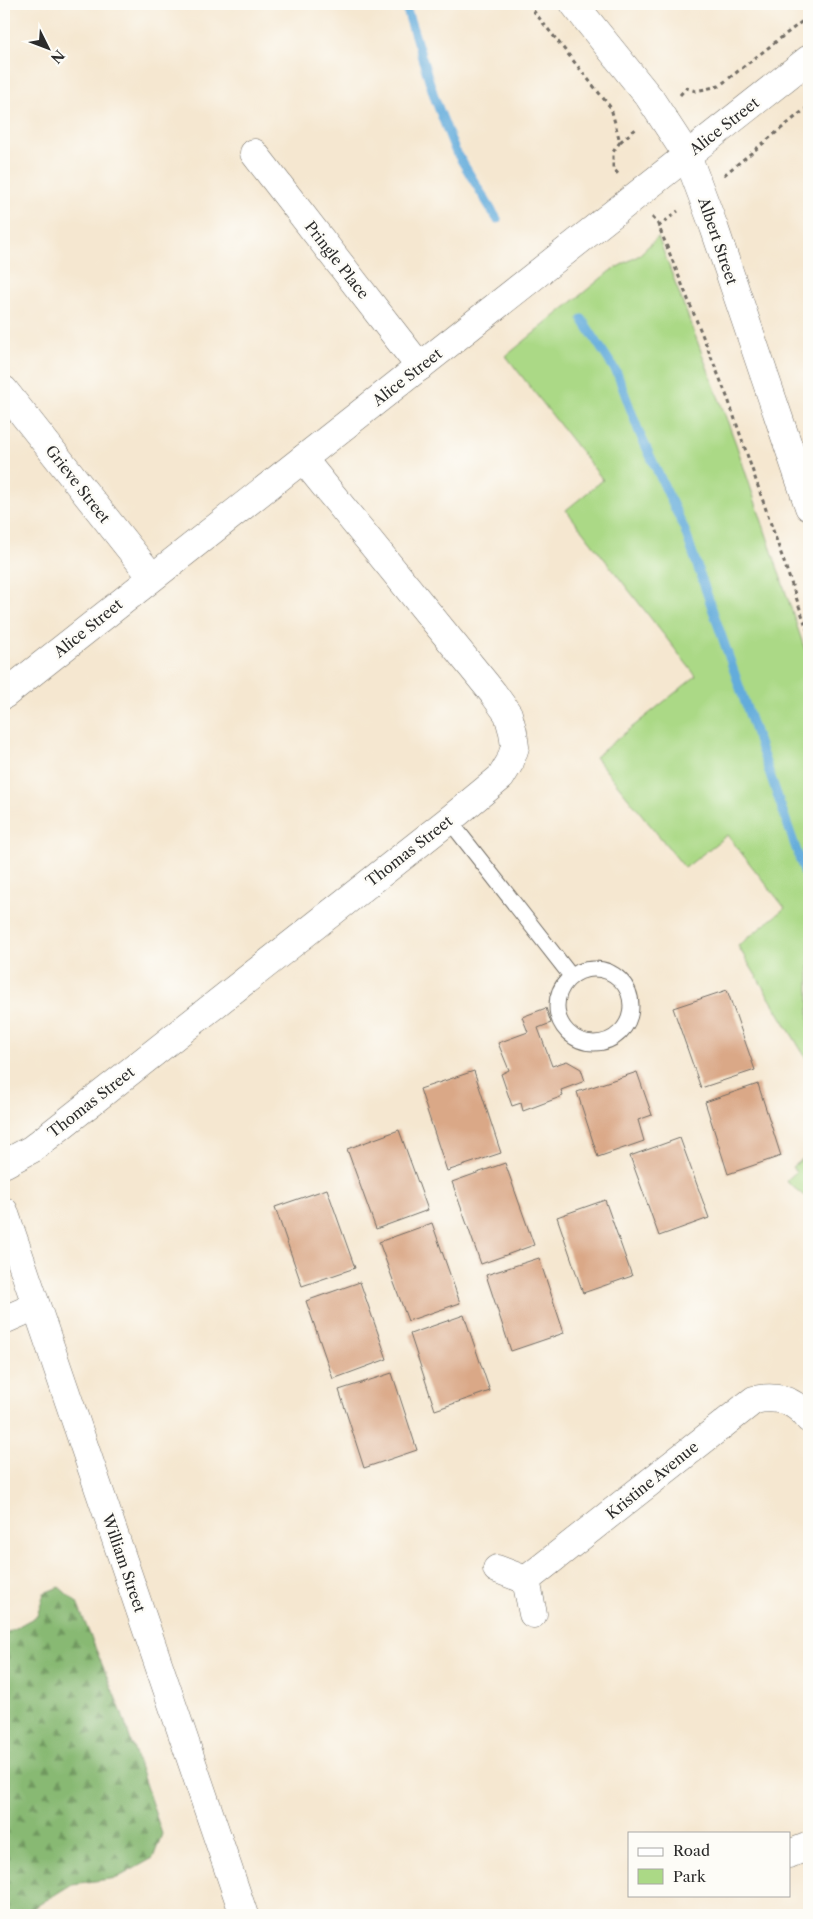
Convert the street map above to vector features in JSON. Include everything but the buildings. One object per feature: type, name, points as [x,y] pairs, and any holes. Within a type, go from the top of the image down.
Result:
[{"type":"street","name":"Albert Street","points":[[574,4],[649,97],[687,155],[714,227],[809,507]]},
{"type":"street","name":"Alice Street","points":[[4,695],[809,59]]},
{"type":"street","name":"Pringle Place","points":[[254,153],[420,367]]},
{"type":"street","name":"Grieve Street","points":[[4,390],[152,577]]},
{"type":"street","name":"Thomas Street","points":[[4,1164],[32,1148],[449,820],[501,777],[510,762],[515,747],[508,714],[303,459]]},
{"type":"street","name":"William Street","points":[[4,1211],[244,1915]]},
{"type":"street","points":[[4,1320],[36,1306]]},
{"type":"street","name":"Kristine Avenue","points":[[526,1580],[754,1400],[768,1397],[782,1399],[795,1405],[809,1419]]},
{"type":"street","points":[[497,1569],[526,1580],[534,1614]]},
{"type":"street","points":[[790,1854],[809,1846]]},
{"type":"lane","points":[[449,820],[571,976]]},
{"type":"lane","points":[[597,968],[615,974],[622,981],[627,989],[632,1008],[625,1027],[618,1034],[600,1042],[590,1043],[581,1041],[565,1029],[557,1012],[557,1002],[564,983],[571,976],[579,971],[597,968]]},
{"type":"path","points":[[528,4],[611,108],[620,142],[613,152],[613,168],[637,195],[657,222],[728,399],[809,634]]},
{"type":"path","points":[[679,96],[686,88],[696,92],[719,86],[809,16]]},
{"type":"path","points":[[736,165],[809,106]]},
{"type":"green space","points":[[658,237],[736,444],[809,662],[809,1063],[738,946],[785,908],[727,835],[685,868],[595,757],[696,676],[566,510],[603,480],[506,356],[610,271],[638,256]]},
{"type":"green space","points":[[809,1154],[809,1200],[786,1181],[796,1172],[792,1167]]},
{"type":"green space","points":[[59,1587],[77,1603],[121,1711],[162,1834],[153,1858],[117,1878],[72,1884],[24,1914],[4,1914],[4,1634],[37,1616],[44,1593]]},
{"type":"waterway","points":[[405,4],[435,99],[455,150],[497,219]]},
{"type":"waterway","points":[[582,319],[617,373],[639,432],[684,528],[809,886]]}]
